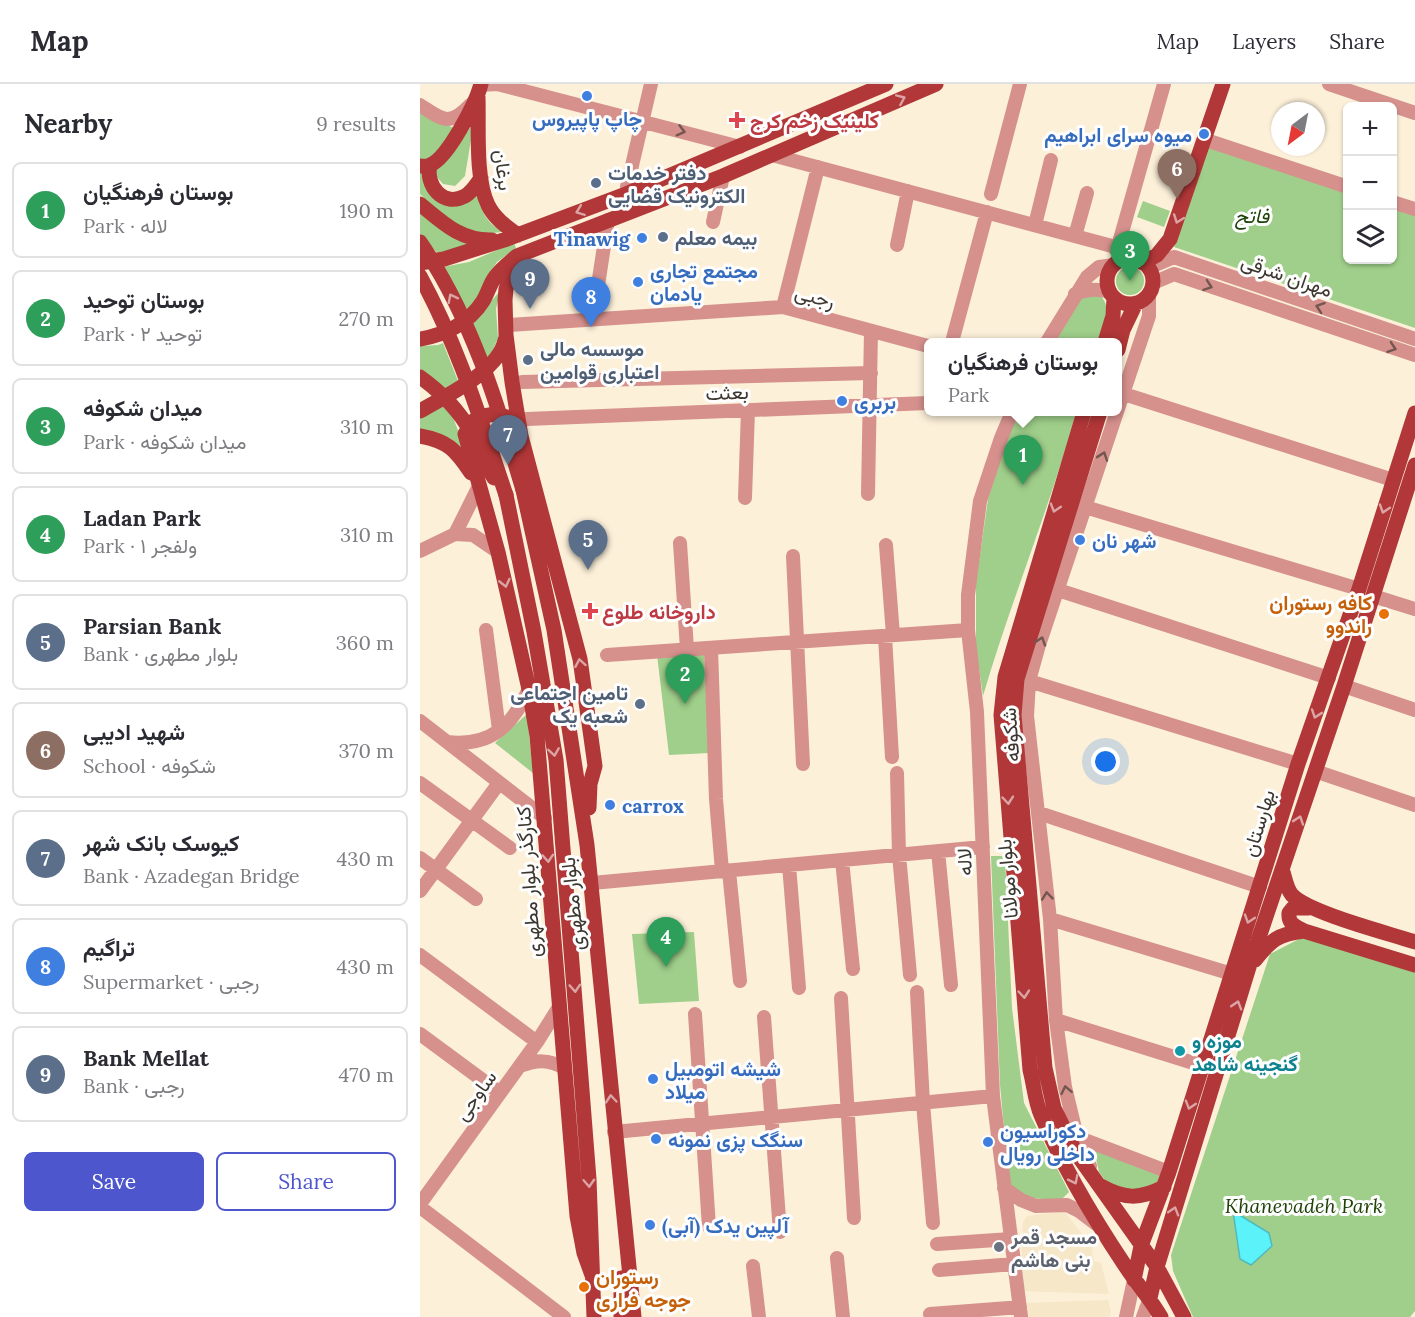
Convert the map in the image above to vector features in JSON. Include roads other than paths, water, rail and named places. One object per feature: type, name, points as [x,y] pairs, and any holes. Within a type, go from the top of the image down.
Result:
[{"type":"main road","points":[[420,263],[444,259],[513,237],[740,147],[886,84]]},
{"type":"main road","points":[[420,339],[437,336],[460,325],[482,303],[493,279],[517,256],[723,176],[936,84]]},
{"type":"main road","points":[[1121,338],[1157,255],[1170,239],[1206,140],[1223,84]]},
{"type":"main road","points":[[480,89],[452,144],[425,166],[429,182],[434,190],[445,198],[463,197],[474,189],[481,178]]},
{"type":"main road","name":"برغان","points":[[480,89],[481,178],[488,206],[513,237]]},
{"type":"main road","points":[[420,204],[452,229],[476,240],[513,237]]},
{"type":"main road","name":"بلوار مطهری","points":[[420,242],[435,264],[463,318],[507,435],[523,490],[554,630],[592,883],[614,1132],[634,1317]]},
{"type":"main road","points":[[517,256],[506,289],[507,330],[521,436],[580,659],[595,766],[590,784],[587,845]]},
{"type":"main road","points":[[1106,338],[1113,316],[1112,295],[1107,278],[1119,258],[1138,260],[1148,277]]},
{"type":"main road","name":"بلوار مطهری","points":[[420,276],[434,301],[457,354],[506,495],[534,632],[556,760],[588,1167],[593,1313]]},
{"type":"main road","points":[[1112,295],[1122,303],[1136,303]]},
{"type":"main road","points":[[420,411],[492,364],[500,353],[507,330]]},
{"type":"main road","points":[[420,377],[440,391],[459,413],[485,465],[506,495]]},
{"type":"main road","name":"بهارستان","points":[[1150,1298],[1157,1267],[1249,967],[1344,686],[1393,480],[1415,413]]},
{"type":"main road","points":[[479,486],[465,434],[472,421],[495,414],[507,417],[521,436]]},
{"type":"main road","name":"بلوار مولانا","points":[[1083,416],[1005,676],[1001,715],[1030,1070],[1040,1113],[1099,1226],[1161,1317]]},
{"type":"main road","name":"بلوار مولانا","points":[[1098,416],[1017,679],[1014,715],[1045,1068],[1054,1108],[1076,1153],[1157,1267],[1185,1317]]},
{"type":"main road","points":[[420,436],[449,445],[460,456],[479,486]]},
{"type":"main road","name":"بهارستان","points":[[1134,1280],[1141,1246],[1169,1172],[1298,765],[1329,678],[1410,492],[1415,465]]},
{"type":"main road","name":"کنارگذر بلوار مطهری","points":[[479,486],[498,552],[530,689],[537,736],[577,1216],[584,1253],[592,1278]]},
{"type":"main road","points":[[1282,869],[1288,889],[1293,896],[1309,908]]},
{"type":"main road","points":[[1415,942],[1309,908],[1293,908],[1289,913],[1288,920],[1291,924],[1304,931],[1415,965]]},
{"type":"main road","points":[[1249,967],[1268,944],[1277,937],[1286,933],[1304,931]]},
{"type":"main road","points":[[1098,1185],[1113,1193],[1131,1197],[1148,1195],[1164,1187]]},
{"type":"main road","points":[[621,1317],[623,1220]]},
{"type":"street","points":[[420,105],[444,120],[453,120],[460,116],[480,89],[497,84],[740,147]]},
{"type":"street","points":[[627,187],[651,84]]},
{"type":"street","points":[[991,194],[1020,84]]},
{"type":"street","points":[[1119,258],[1164,84]]},
{"type":"street","points":[[1329,84],[1415,113]]},
{"type":"street","points":[[1206,140],[1343,186]]},
{"type":"street","points":[[772,155],[1112,246],[1119,258]]},
{"type":"street","points":[[1035,225],[1051,160]]},
{"type":"street","points":[[783,307],[818,167]]},
{"type":"street","points":[[712,222],[723,176]]},
{"type":"street","points":[[897,244],[908,191]]},
{"type":"street","points":[[1075,236],[1087,193]]},
{"type":"street","points":[[1397,204],[1415,209]]},
{"type":"street","points":[[953,338],[987,212]]},
{"type":"street","points":[[593,318],[608,220]]},
{"type":"street","name":"مهران شرقی","points":[[1148,277],[1174,257],[1415,339]]},
{"type":"street","points":[[1049,338],[1075,294],[1092,272],[1119,258]]},
{"type":"street","name":"مهران شرقی","points":[[1148,277],[1174,274],[1415,355]]},
{"type":"street","name":"شکوفه","points":[[1122,400],[1149,316],[1148,277]]},
{"type":"street","points":[[1075,294],[1093,289],[1112,295]]},
{"type":"street","name":"رجبی","points":[[507,330],[593,318],[783,307],[924,345]]},
{"type":"street","points":[[868,494],[871,331]]},
{"type":"street","points":[[522,382],[871,373]]},
{"type":"street","points":[[1124,394],[1393,480]]},
{"type":"street","name":"بعثت","points":[[527,419],[924,403]]},
{"type":"street","points":[[745,498],[748,410]]},
{"type":"street","name":"لاله","points":[[1010,416],[980,501],[968,595],[968,630],[977,712],[993,1096],[1020,1312]]},
{"type":"street","name":"شکوفه","points":[[1098,1185],[1077,1137],[1065,1087],[1056,1020],[1050,920],[1027,716],[1029,681],[1116,416]]},
{"type":"street","points":[[454,534],[479,486]]},
{"type":"street","points":[[1085,507],[1415,609]]},
{"type":"street","points":[[420,551],[454,534],[472,535],[498,552]]},
{"type":"street","points":[[680,543],[687,649]]},
{"type":"street","points":[[886,545],[892,757]]},
{"type":"street","points":[[793,556],[803,764]]},
{"type":"street","points":[[1058,590],[1329,678]]},
{"type":"street","points":[[486,630],[499,730]]},
{"type":"street","points":[[607,655],[968,630]]},
{"type":"street","points":[[711,648],[716,799],[740,981]]},
{"type":"street","points":[[1029,681],[1298,765]]},
{"type":"street","points":[[1344,686],[1415,710]]},
{"type":"street","points":[[447,742],[460,744],[478,742],[499,730],[514,717],[530,689]]},
{"type":"street","points":[[420,722],[545,818]]},
{"type":"street","points":[[1315,771],[1415,805]]},
{"type":"street","points":[[897,773],[899,855],[910,975]]},
{"type":"street","points":[[420,783],[510,848]]},
{"type":"street","points":[[420,891],[499,783]]},
{"type":"street","points":[[1039,813],[1260,887]]},
{"type":"street","points":[[592,883],[983,847]]},
{"type":"street","points":[[938,851],[951,985]]},
{"type":"street","points":[[420,858],[476,899]]},
{"type":"street","points":[[842,860],[853,969]]},
{"type":"street","points":[[789,865],[799,988]]},
{"type":"street","points":[[1050,920],[1232,974]]},
{"type":"street","points":[[420,955],[537,1042]]},
{"type":"street","points":[[917,992],[933,1223]]},
{"type":"street","points":[[842,998],[854,1218]]},
{"type":"street","name":"ساوجی","points":[[420,1205],[537,1042],[559,1007]]},
{"type":"street","points":[[695,1014],[709,1227]]},
{"type":"street","points":[[764,1017],[780,1232]]},
{"type":"street","points":[[1056,1020],[1203,1066]]},
{"type":"street","points":[[420,1034],[500,1093]]},
{"type":"street","points":[[520,1066],[546,1060],[564,1068]]},
{"type":"street","points":[[614,1132],[993,1096]]},
{"type":"street","points":[[1077,1137],[1169,1172]]},
{"type":"street","points":[[1005,1188],[1022,1200],[1036,1206],[1067,1205],[1099,1226]]},
{"type":"street","points":[[420,1205],[564,1317]]},
{"type":"street","points":[[937,1244],[1011,1239]]},
{"type":"street","points":[[837,1258],[843,1317]]},
{"type":"street","points":[[939,1270],[1014,1264]]},
{"type":"street","points":[[753,1266],[759,1317]]},
{"type":"street","points":[[1126,1317],[1134,1280]]},
{"type":"street","points":[[1143,1317],[1150,1298]]},
{"type":"street","points":[[930,1314],[1020,1312]]},
{"type":"water","points":[[1233,1211],[1269,1233],[1272,1246],[1251,1265],[1240,1259]]},
{"type":"place","name":"چاپ پاپیروس","points":[[587,96]]},
{"type":"place","name":"کلینیک زخم کرج","points":[[737,120]]},
{"type":"place","name":"میوه سرای ابراهیم","points":[[1204,134]]},
{"type":"place","name":"دفتر خدمات الکترونیک قضایی","points":[[596,183]]},
{"type":"place","name":"شهید ادیبی","points":[[1177,199]]},
{"type":"place","name":"بیمه معلم","points":[[663,237]]},
{"type":"place","name":"Tinawig","points":[[642,238]]},
{"type":"place","name":"میدان شکوفه","points":[[1130,281]]},
{"type":"place","name":"مجتمع تجاری یادمان","points":[[638,282]]},
{"type":"place","name":"Bank Mellat","points":[[530,309]]},
{"type":"place","name":"تراگیم","points":[[591,327]]},
{"type":"place","name":"موسسه مالی اعتباری قوامین","points":[[528,360]]},
{"type":"place","name":"بربری","points":[[842,401]]},
{"type":"place","name":"کیوسک بانک شهر","points":[[508,465]]},
{"type":"place","name":"بوستان فرهنگیان","points":[[1023,485]]},
{"type":"place","name":"شهر نان","points":[[1080,540]]},
{"type":"place","name":"Parsian Bank","points":[[588,570]]},
{"type":"place","name":"داروخانه طلوع","points":[[590,611]]},
{"type":"place","name":"کافه رستوران راندوو","points":[[1384,614]]},
{"type":"place","name":"تامین اجتماعی شعبه یک","points":[[640,704]]},
{"type":"place","name":"بوستان توحید","points":[[685,704]]},
{"type":"place","name":"carrox","points":[[610,805]]},
{"type":"place","name":"Ladan Park","points":[[666,967]]},
{"type":"place","name":"موزه و گنجینه شاهد","points":[[1180,1051]]},
{"type":"place","name":"شیشه اتومبیل میلاد","points":[[653,1079]]},
{"type":"place","name":"سنگک پزی نمونه","points":[[656,1139]]},
{"type":"place","name":"دکوراسیون داخلی رویال","points":[[988,1142]]},
{"type":"place","name":"آلپین یدک (آبی)","points":[[650,1225]]},
{"type":"place","name":"مسجد قمر بنی هاشم","points":[[999,1247]]},
{"type":"place","name":"رستوران جوجه فراری","points":[[584,1287]]},
{"type":"park label","name":"فاتح","points":[[1252,215]]},
{"type":"park label","name":"Khanevadeh Park","points":[[1304,1205]]}]
